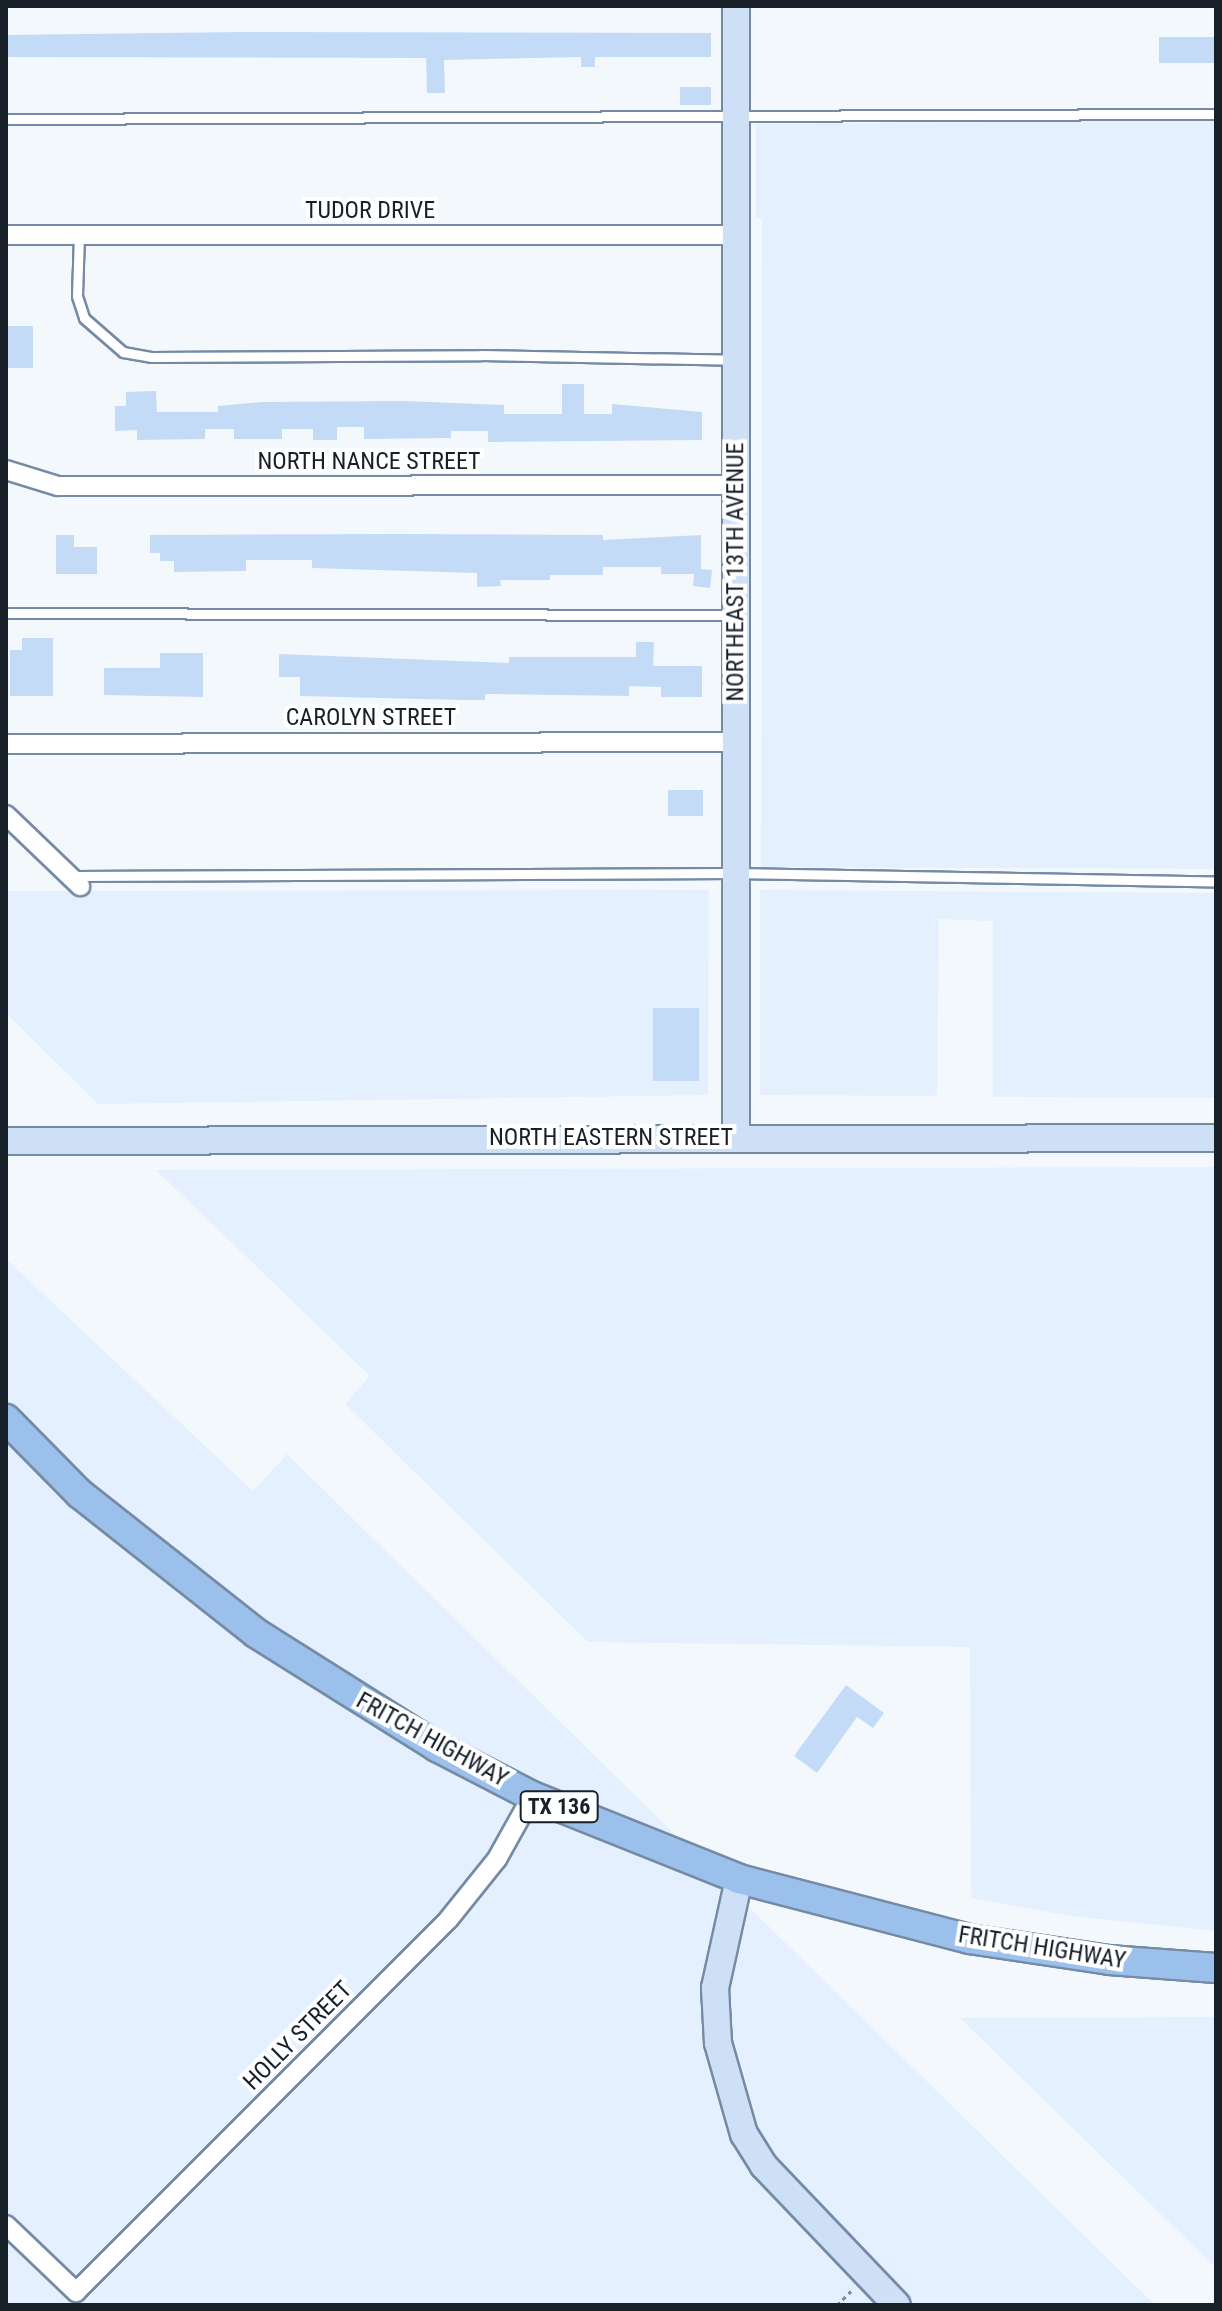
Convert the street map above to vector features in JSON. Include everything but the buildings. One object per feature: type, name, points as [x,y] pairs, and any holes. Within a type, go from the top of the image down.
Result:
[{"type":"main road","name":"FRITCH HIGHWAY","points":[[6,1419],[80,1494],[256,1633],[437,1747],[532,1796],[739,1879],[969,1939],[1109,1960],[1216,1968]]},
{"type":"street","name":"NORTHEAST 13TH AVENUE","points":[[736,6],[736,1138]]},
{"type":"street","name":"TUDOR DRIVE","points":[[6,235],[735,235]]},
{"type":"street","name":"NORTH NANCE STREET","points":[[6,470],[36,483],[58,486],[736,485]]},
{"type":"street","name":"CAROLYN STREET","points":[[6,744],[736,742]]},
{"type":"street","points":[[6,815],[75,881]]},
{"type":"street","name":"NORTH EASTERN STREET","points":[[6,1141],[1216,1138]]},
{"type":"street","name":"HOLLY STREET","points":[[72,2299],[448,1920],[497,1859],[532,1796]]},
{"type":"street","points":[[739,1879],[715,1988],[718,2043],[744,2134],[764,2166],[897,2305]]},
{"type":"street","points":[[6,2225],[72,2299]]},
{"type":"lane","points":[[6,119],[1216,114]]},
{"type":"lane","points":[[79,235],[77,296],[84,318],[123,352],[151,357],[481,355],[735,360]]},
{"type":"lane","points":[[6,613],[736,615]]},
{"type":"lane","points":[[75,881],[734,873],[1216,881]]},
{"type":"shaded area","points":[[1216,120],[1216,869],[761,867],[762,219],[756,218],[756,124]]},
{"type":"shaded area","points":[[709,890],[708,1095],[98,1104],[6,1013],[6,891]]},
{"type":"shaded area","points":[[760,890],[1216,893],[1216,1098],[993,1097],[993,921],[939,919],[937,1096],[760,1095]]},
{"type":"shaded area","points":[[1216,1167],[1216,1931],[1071,1916],[971,1898],[970,1647],[588,1642],[345,1404],[370,1376],[156,1170]]},
{"type":"shaded area","points":[[6,1259],[253,1491],[287,1454],[1155,2305],[6,2305]]},
{"type":"shaded area","points":[[1216,2017],[1216,2268],[960,2018]]}]
